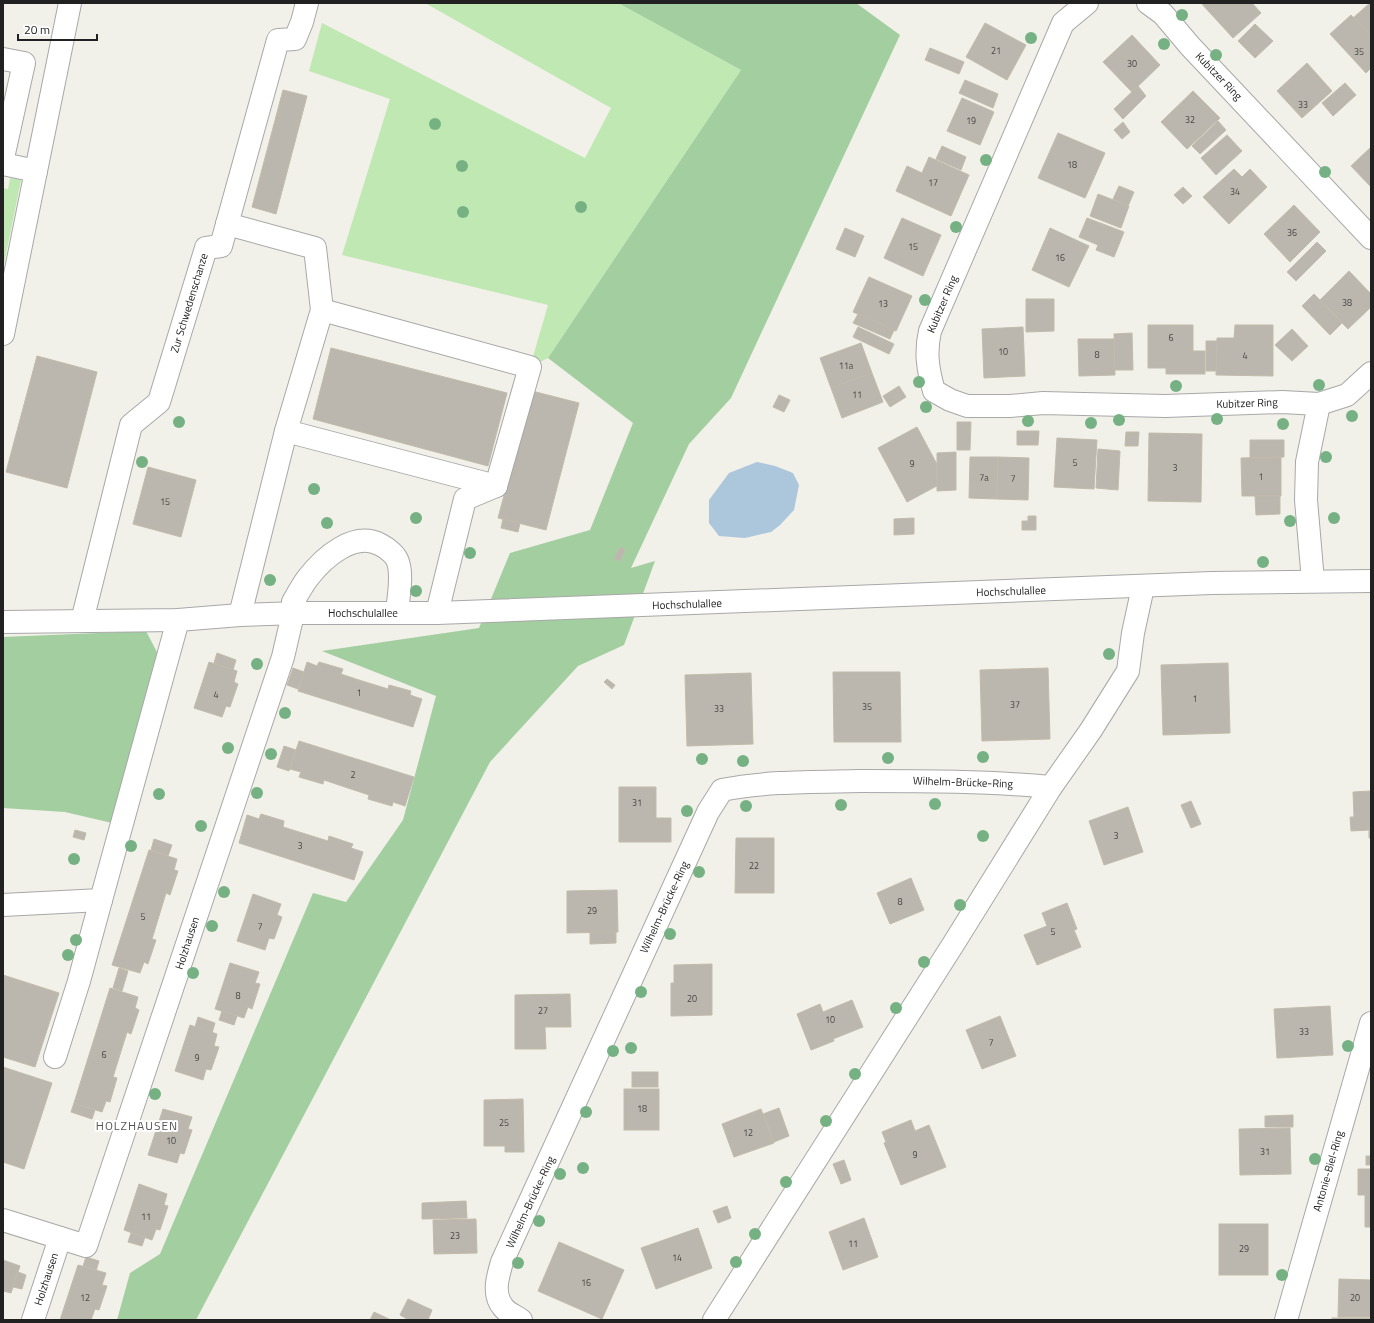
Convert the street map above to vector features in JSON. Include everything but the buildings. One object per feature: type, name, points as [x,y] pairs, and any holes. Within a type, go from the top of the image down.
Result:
[{"type":"street","points":[[3,334],[6,302],[36,170],[70,3]]},
{"type":"street","name":"Zur Schwedenschanze","points":[[82,621],[131,425],[159,402],[206,248],[221,246],[278,40],[295,39],[302,22],[307,3]]},
{"type":"street","name":"Kubitzer Ring","points":[[1086,3],[1063,23],[930,331],[927,347],[927,366],[934,392],[966,406],[1010,406],[1042,403],[1165,406],[1282,402],[1319,404],[1347,395],[1371,373]]},
{"type":"street","name":"Kubitzer Ring","points":[[1148,3],[1163,14],[1190,46],[1371,238]]},
{"type":"street","points":[[3,59],[24,63],[3,158]]},
{"type":"street","points":[[3,164],[36,170]]},
{"type":"street","points":[[227,224],[315,248],[322,310],[286,431],[240,615]]},
{"type":"street","points":[[322,310],[530,367],[496,486]]},
{"type":"street","points":[[1313,581],[1306,500],[1307,462],[1319,404]]},
{"type":"street","points":[[286,431],[496,486]]},
{"type":"street","points":[[437,613],[465,499],[496,486]]},
{"type":"street","points":[[295,613],[293,602],[307,579],[331,555],[349,543],[365,540],[382,546],[391,552],[398,560],[400,574],[397,613]]},
{"type":"street","name":"Hochschulallee","points":[[3,622],[178,620],[240,615],[295,613],[437,613],[1143,587],[1212,583],[1371,581]]},
{"type":"street","points":[[714,1320],[954,943],[1051,787],[1091,730],[1128,671],[1133,633],[1143,587]]},
{"type":"street","name":"Holzhausen","points":[[3,1220],[86,1246],[283,657],[295,613]]},
{"type":"street","points":[[55,1057],[79,981],[178,620]]},
{"type":"street","name":"Wilhelm-Brücke-Ring","points":[[521,1320],[503,1308],[499,1300],[497,1290],[502,1262],[708,812],[722,790],[751,784],[869,781],[997,782],[1051,787]]},
{"type":"street","points":[[3,905],[101,900]]},
{"type":"street","name":"Antonie-Biel-Ring","points":[[1286,1320],[1371,1023]]},
{"type":"street","name":"Holzhausen","points":[[33,1320],[60,1238]]},
{"type":"green space","points":[[425,3],[618,3],[741,70],[548,358],[530,367],[548,305],[342,255],[390,99],[309,71],[322,23],[585,158],[611,108]]},
{"type":"green space","points":[[618,3],[856,3],[900,35],[731,398],[689,444],[631,568],[655,561],[624,645],[578,666],[490,762],[196,1320],[117,1320],[130,1273],[160,1254],[313,893],[346,902],[403,820],[436,696],[322,651],[479,628],[510,553],[590,530],[633,423],[548,358],[741,70]]},
{"type":"green space","points":[[10,178],[21,180],[3,269],[3,188],[8,189]]},
{"type":"green space","points":[[146,631],[160,658],[112,823],[65,812],[3,808],[3,637]]},
{"type":"water","points":[[757,462],[775,466],[793,473],[799,485],[794,510],[771,532],[745,538],[719,536],[709,523],[709,500],[729,473]]},
{"type":"district","name":"HOLZHAUSEN","points":[[137,1126]]}]
